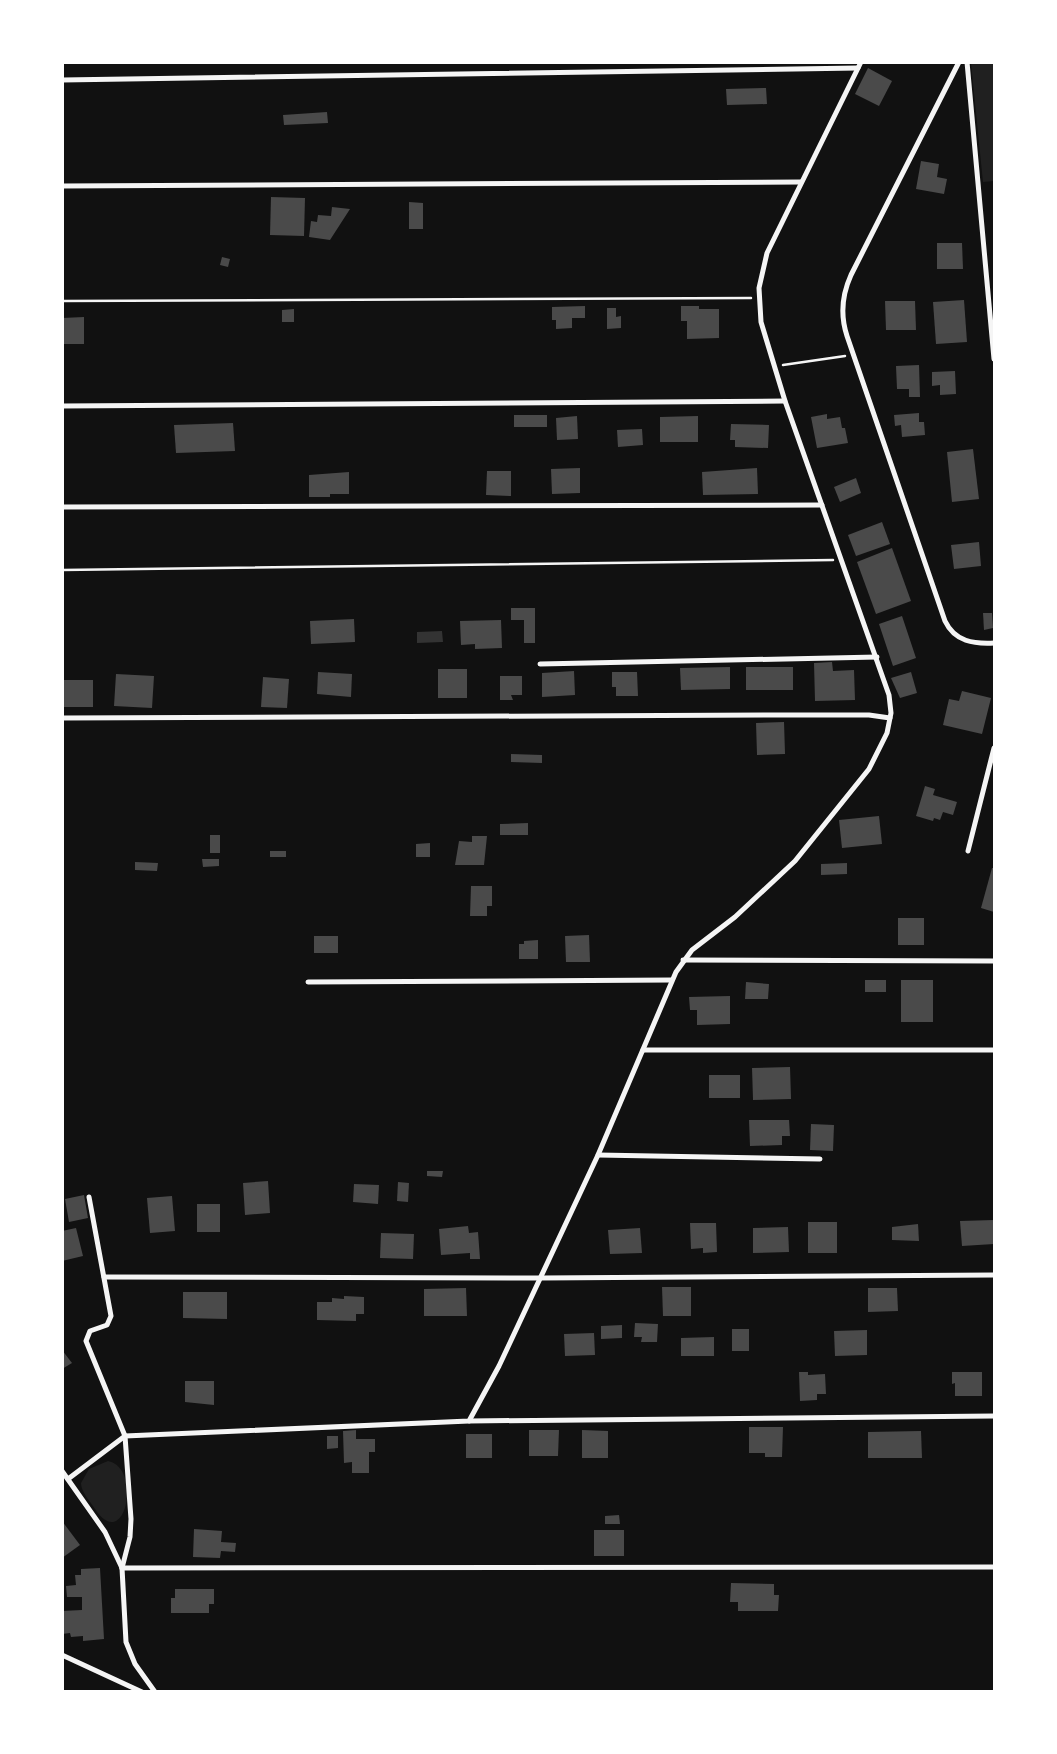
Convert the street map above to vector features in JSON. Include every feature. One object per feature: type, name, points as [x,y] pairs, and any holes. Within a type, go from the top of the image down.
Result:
[{"type":"street","points":[[959,62],[846,287],[843,317],[853,355],[945,622],[954,634],[963,640],[976,644],[994,643]]},
{"type":"street","points":[[967,62],[994,359]]},
{"type":"street","points":[[62,80],[860,65],[767,253],[762,268],[758,298],[760,322],[785,401],[890,695],[890,718],[885,739],[873,763],[803,851],[748,906],[692,950],[684,960],[672,980],[598,1155],[541,1278],[499,1366],[469,1421]]},
{"type":"street","points":[[62,186],[801,182]]},
{"type":"street","points":[[62,406],[785,401]]},
{"type":"street","points":[[62,507],[822,505]]},
{"type":"street","points":[[540,664],[877,657]]},
{"type":"street","points":[[62,718],[869,715],[890,718]]},
{"type":"street","points":[[968,851],[994,748]]},
{"type":"street","points":[[684,960],[994,961]]},
{"type":"street","points":[[308,982],[672,980]]},
{"type":"street","points":[[643,1050],[994,1050]]},
{"type":"street","points":[[598,1155],[820,1159]]},
{"type":"street","points":[[89,1197],[111,1320],[104,1326],[90,1331],[86,1341],[125,1436],[131,1525],[122,1568],[126,1642],[135,1664],[155,1692]]},
{"type":"street","points":[[104,1277],[541,1278],[994,1275]]},
{"type":"street","points":[[68,1478],[125,1436],[469,1421],[994,1416]]},
{"type":"street","points":[[62,1471],[105,1532],[122,1568]]},
{"type":"street","points":[[122,1568],[994,1566]]},
{"type":"street","points":[[62,1655],[142,1692]]},
{"type":"path","points":[[62,301],[758,298]]},
{"type":"path","points":[[774,366],[853,355]]},
{"type":"path","points":[[62,570],[842,561]]},
{"type":"shaded area","points":[[971,63],[994,63],[994,181],[983,182]]},
{"type":"shaded area","points":[[442,631],[443,642],[417,643],[417,632]]},
{"type":"shaded area","points":[[108,1461],[119,1467],[125,1478],[127,1491],[126,1505],[122,1515],[115,1521],[106,1520],[95,1509],[81,1486],[89,1469]]},
{"type":"building","points":[[868,68],[892,81],[879,106],[855,94]]},
{"type":"building","points":[[766,88],[767,104],[727,105],[726,89]]},
{"type":"building","points":[[327,112],[328,123],[284,125],[283,115]]},
{"type":"building","points":[[921,161],[939,164],[937,177],[947,179],[944,194],[916,189]]},
{"type":"building","points":[[271,197],[305,198],[304,236],[270,235]]},
{"type":"building","points":[[409,202],[423,203],[423,229],[409,229]]},
{"type":"building","points":[[332,207],[350,209],[330,240],[309,237],[311,221],[317,222],[318,215],[331,216]]},
{"type":"building","points":[[937,243],[962,243],[963,269],[937,269]]},
{"type":"building","points":[[222,257],[230,259],[228,267],[220,265]]},
{"type":"building","points":[[964,300],[967,342],[936,344],[933,302]]},
{"type":"building","points":[[885,301],[915,301],[916,330],[886,330]]},
{"type":"building","points":[[585,306],[585,318],[572,318],[572,328],[556,329],[556,320],[552,320],[552,307]]},
{"type":"building","points":[[681,306],[699,306],[699,309],[719,309],[719,338],[687,339],[687,321],[681,321]]},
{"type":"building","points":[[607,308],[616,308],[616,317],[621,316],[621,328],[607,329]]},
{"type":"building","points":[[294,309],[294,322],[282,322],[282,310]]},
{"type":"building","points":[[84,317],[84,344],[62,344],[62,318]]},
{"type":"building","points":[[919,365],[920,397],[909,397],[909,389],[897,389],[896,366]]},
{"type":"building","points":[[955,371],[956,394],[940,395],[940,385],[932,386],[932,372]]},
{"type":"building","points":[[919,413],[919,422],[924,422],[925,435],[902,437],[901,425],[895,426],[894,415]]},
{"type":"building","points":[[827,414],[827,419],[840,417],[842,428],[845,428],[848,443],[817,448],[811,417]]},
{"type":"building","points":[[514,415],[547,415],[547,427],[514,427]]},
{"type":"building","points":[[577,416],[578,439],[557,440],[556,418]]},
{"type":"building","points":[[698,416],[698,442],[660,442],[660,417]]},
{"type":"building","points":[[233,423],[235,451],[176,453],[174,425]]},
{"type":"building","points":[[731,424],[769,425],[768,448],[735,447],[735,440],[730,440]]},
{"type":"building","points":[[642,429],[643,445],[618,447],[617,430]]},
{"type":"building","points":[[973,449],[979,499],[952,502],[947,452]]},
{"type":"building","points":[[580,468],[580,493],[552,494],[551,469]]},
{"type":"building","points":[[757,468],[758,494],[703,495],[702,472]]},
{"type":"building","points":[[487,471],[511,471],[511,496],[486,495]]},
{"type":"building","points":[[349,472],[349,494],[330,494],[330,497],[309,497],[309,475]]},
{"type":"building","points":[[856,478],[861,493],[840,502],[834,487]]},
{"type":"building","points":[[882,522],[890,544],[856,556],[848,535]]},
{"type":"building","points":[[979,542],[981,566],[954,569],[951,545]]},
{"type":"building","points":[[892,548],[911,601],[876,614],[857,562]]},
{"type":"building","points":[[511,608],[535,608],[535,643],[524,643],[524,620],[511,620]]},
{"type":"building","points":[[983,613],[992,613],[993,628],[984,630]]},
{"type":"building","points":[[902,616],[916,658],[893,666],[879,624]]},
{"type":"building","points":[[354,619],[355,642],[311,644],[310,621]]},
{"type":"building","points":[[501,620],[502,648],[475,649],[475,644],[461,645],[460,621]]},
{"type":"building","points":[[832,662],[833,671],[854,670],[855,700],[815,701],[814,663]]},
{"type":"building","points":[[730,667],[730,689],[681,690],[680,668]]},
{"type":"building","points":[[746,667],[793,667],[793,690],[746,690]]},
{"type":"building","points":[[438,669],[467,669],[467,698],[438,698]]},
{"type":"building","points":[[574,671],[575,695],[542,697],[542,673]]},
{"type":"building","points":[[318,672],[352,674],[351,697],[317,694]]},
{"type":"building","points":[[612,672],[637,672],[638,696],[616,696],[616,687],[612,687]]},
{"type":"building","points":[[911,672],[917,693],[900,698],[891,678]]},
{"type":"building","points":[[116,674],[154,676],[152,708],[114,706]]},
{"type":"building","points":[[500,676],[522,676],[522,695],[511,695],[513,700],[500,700]]},
{"type":"building","points":[[263,677],[289,679],[287,708],[261,707]]},
{"type":"building","points":[[64,680],[93,680],[93,707],[64,707]]},
{"type":"building","points":[[962,691],[991,698],[982,734],[943,725],[949,699],[959,701]]},
{"type":"building","points":[[784,722],[785,754],[757,755],[756,723]]},
{"type":"building","points":[[511,754],[542,755],[542,763],[511,762]]},
{"type":"building","points":[[925,786],[935,789],[933,795],[957,802],[953,815],[943,812],[940,820],[934,818],[933,821],[916,816]]},
{"type":"building","points":[[879,816],[882,844],[842,848],[839,820]]},
{"type":"building","points":[[528,823],[528,835],[500,835],[500,824]]},
{"type":"building","points":[[210,835],[220,835],[220,853],[210,853]]},
{"type":"building","points":[[472,836],[487,836],[484,865],[455,865],[459,841],[472,842]]},
{"type":"building","points":[[430,843],[430,857],[416,857],[416,844]]},
{"type":"building","points":[[270,851],[286,851],[286,857],[270,857]]},
{"type":"building","points":[[202,859],[219,859],[219,866],[203,867]]},
{"type":"building","points":[[135,862],[158,863],[157,871],[135,870]]},
{"type":"building","points":[[847,863],[847,874],[821,875],[821,864]]},
{"type":"building","points":[[992,868],[994,868],[994,912],[981,908]]},
{"type":"building","points":[[471,886],[492,886],[492,906],[487,906],[487,916],[470,916]]},
{"type":"building","points":[[898,918],[924,918],[924,945],[898,945]]},
{"type":"building","points":[[589,935],[590,962],[566,962],[565,936]]},
{"type":"building","points":[[314,936],[338,936],[338,953],[314,953]]},
{"type":"building","points":[[538,940],[538,959],[519,959],[519,944],[524,944],[524,941]]},
{"type":"building","points":[[865,980],[886,980],[886,992],[865,992]]},
{"type":"building","points":[[901,980],[933,980],[933,1022],[901,1022]]},
{"type":"building","points":[[746,982],[769,984],[768,999],[745,999]]},
{"type":"building","points":[[730,996],[730,1024],[697,1025],[697,1010],[690,1010],[689,997]]},
{"type":"building","points":[[790,1067],[791,1099],[753,1100],[752,1068]]},
{"type":"building","points":[[709,1075],[740,1075],[740,1098],[709,1098]]},
{"type":"building","points":[[749,1120],[789,1120],[790,1136],[782,1136],[782,1145],[750,1146]]},
{"type":"building","points":[[811,1124],[834,1125],[833,1151],[810,1150]]},
{"type":"building","points":[[427,1171],[443,1171],[442,1177],[427,1176]]},
{"type":"building","points":[[268,1181],[270,1213],[245,1215],[243,1183]]},
{"type":"building","points":[[398,1182],[409,1183],[408,1202],[397,1201]]},
{"type":"building","points":[[354,1184],[379,1185],[378,1204],[353,1202]]},
{"type":"building","points":[[84,1195],[88,1218],[69,1222],[65,1199]]},
{"type":"building","points":[[172,1196],[175,1231],[150,1233],[147,1198]]},
{"type":"building","points":[[197,1204],[220,1204],[220,1232],[197,1232]]},
{"type":"building","points":[[994,1220],[994,1244],[962,1246],[960,1221]]},
{"type":"building","points":[[808,1222],[837,1222],[837,1253],[808,1253]]},
{"type":"building","points":[[690,1223],[716,1223],[717,1252],[703,1253],[703,1248],[691,1249]]},
{"type":"building","points":[[918,1224],[919,1241],[892,1240],[892,1227]]},
{"type":"building","points":[[468,1226],[469,1233],[478,1232],[480,1259],[470,1259],[470,1253],[441,1255],[439,1229]]},
{"type":"building","points":[[788,1227],[789,1252],[753,1253],[753,1228]]},
{"type":"building","points":[[76,1228],[83,1256],[62,1261],[62,1231]]},
{"type":"building","points":[[640,1228],[642,1253],[610,1254],[608,1230]]},
{"type":"building","points":[[381,1233],[414,1234],[413,1259],[380,1258]]},
{"type":"building","points":[[662,1287],[691,1287],[691,1316],[663,1316]]},
{"type":"building","points":[[466,1288],[467,1316],[424,1316],[424,1289]]},
{"type":"building","points":[[868,1288],[897,1288],[898,1311],[868,1312]]},
{"type":"building","points":[[183,1292],[227,1292],[227,1319],[183,1318]]},
{"type":"building","points":[[344,1296],[364,1297],[364,1314],[356,1314],[356,1321],[317,1320],[317,1302],[332,1302],[332,1298],[344,1299]]},
{"type":"building","points":[[635,1323],[658,1324],[657,1342],[641,1342],[642,1337],[634,1337]]},
{"type":"building","points":[[622,1325],[622,1338],[601,1339],[601,1326]]},
{"type":"building","points":[[732,1329],[749,1329],[749,1351],[732,1351]]},
{"type":"building","points":[[867,1330],[867,1355],[835,1356],[834,1331]]},
{"type":"building","points":[[594,1333],[595,1355],[565,1356],[564,1334]]},
{"type":"building","points":[[714,1337],[714,1356],[681,1356],[681,1338]]},
{"type":"building","points":[[62,1350],[72,1363],[62,1369]]},
{"type":"building","points":[[799,1372],[808,1372],[808,1375],[825,1374],[826,1394],[817,1394],[817,1400],[800,1401]]},
{"type":"building","points":[[952,1372],[982,1372],[982,1396],[955,1396],[955,1383],[952,1384]]},
{"type":"building","points":[[185,1381],[214,1381],[214,1405],[185,1402]]},
{"type":"building","points":[[749,1427],[783,1427],[782,1457],[765,1457],[765,1453],[749,1453]]},
{"type":"building","points":[[356,1430],[356,1439],[375,1439],[375,1452],[369,1452],[369,1473],[352,1473],[352,1462],[344,1463],[343,1431]]},
{"type":"building","points":[[529,1430],[559,1430],[558,1456],[529,1456]]},
{"type":"building","points":[[582,1430],[608,1431],[608,1458],[582,1458]]},
{"type":"building","points":[[921,1431],[922,1458],[868,1458],[868,1432]]},
{"type":"building","points":[[466,1434],[492,1434],[492,1458],[466,1458]]},
{"type":"building","points":[[327,1436],[338,1436],[338,1448],[327,1449]]},
{"type":"building","points":[[619,1515],[620,1524],[605,1524],[605,1516]]},
{"type":"building","points":[[62,1521],[80,1545],[62,1558]]},
{"type":"building","points":[[194,1529],[222,1531],[221,1542],[236,1543],[235,1552],[221,1551],[220,1558],[193,1557]]},
{"type":"building","points":[[594,1530],[624,1530],[624,1556],[594,1556]]},
{"type":"building","points":[[100,1568],[104,1639],[83,1641],[83,1636],[71,1637],[70,1633],[62,1634],[62,1611],[82,1610],[82,1597],[67,1597],[66,1586],[76,1585],[75,1575],[81,1575],[81,1569]]},
{"type":"building","points":[[731,1583],[774,1584],[774,1595],[779,1595],[778,1611],[738,1611],[738,1602],[730,1602]]},
{"type":"building","points":[[175,1589],[214,1589],[214,1604],[209,1604],[209,1613],[171,1613],[171,1598],[175,1598]]}]
